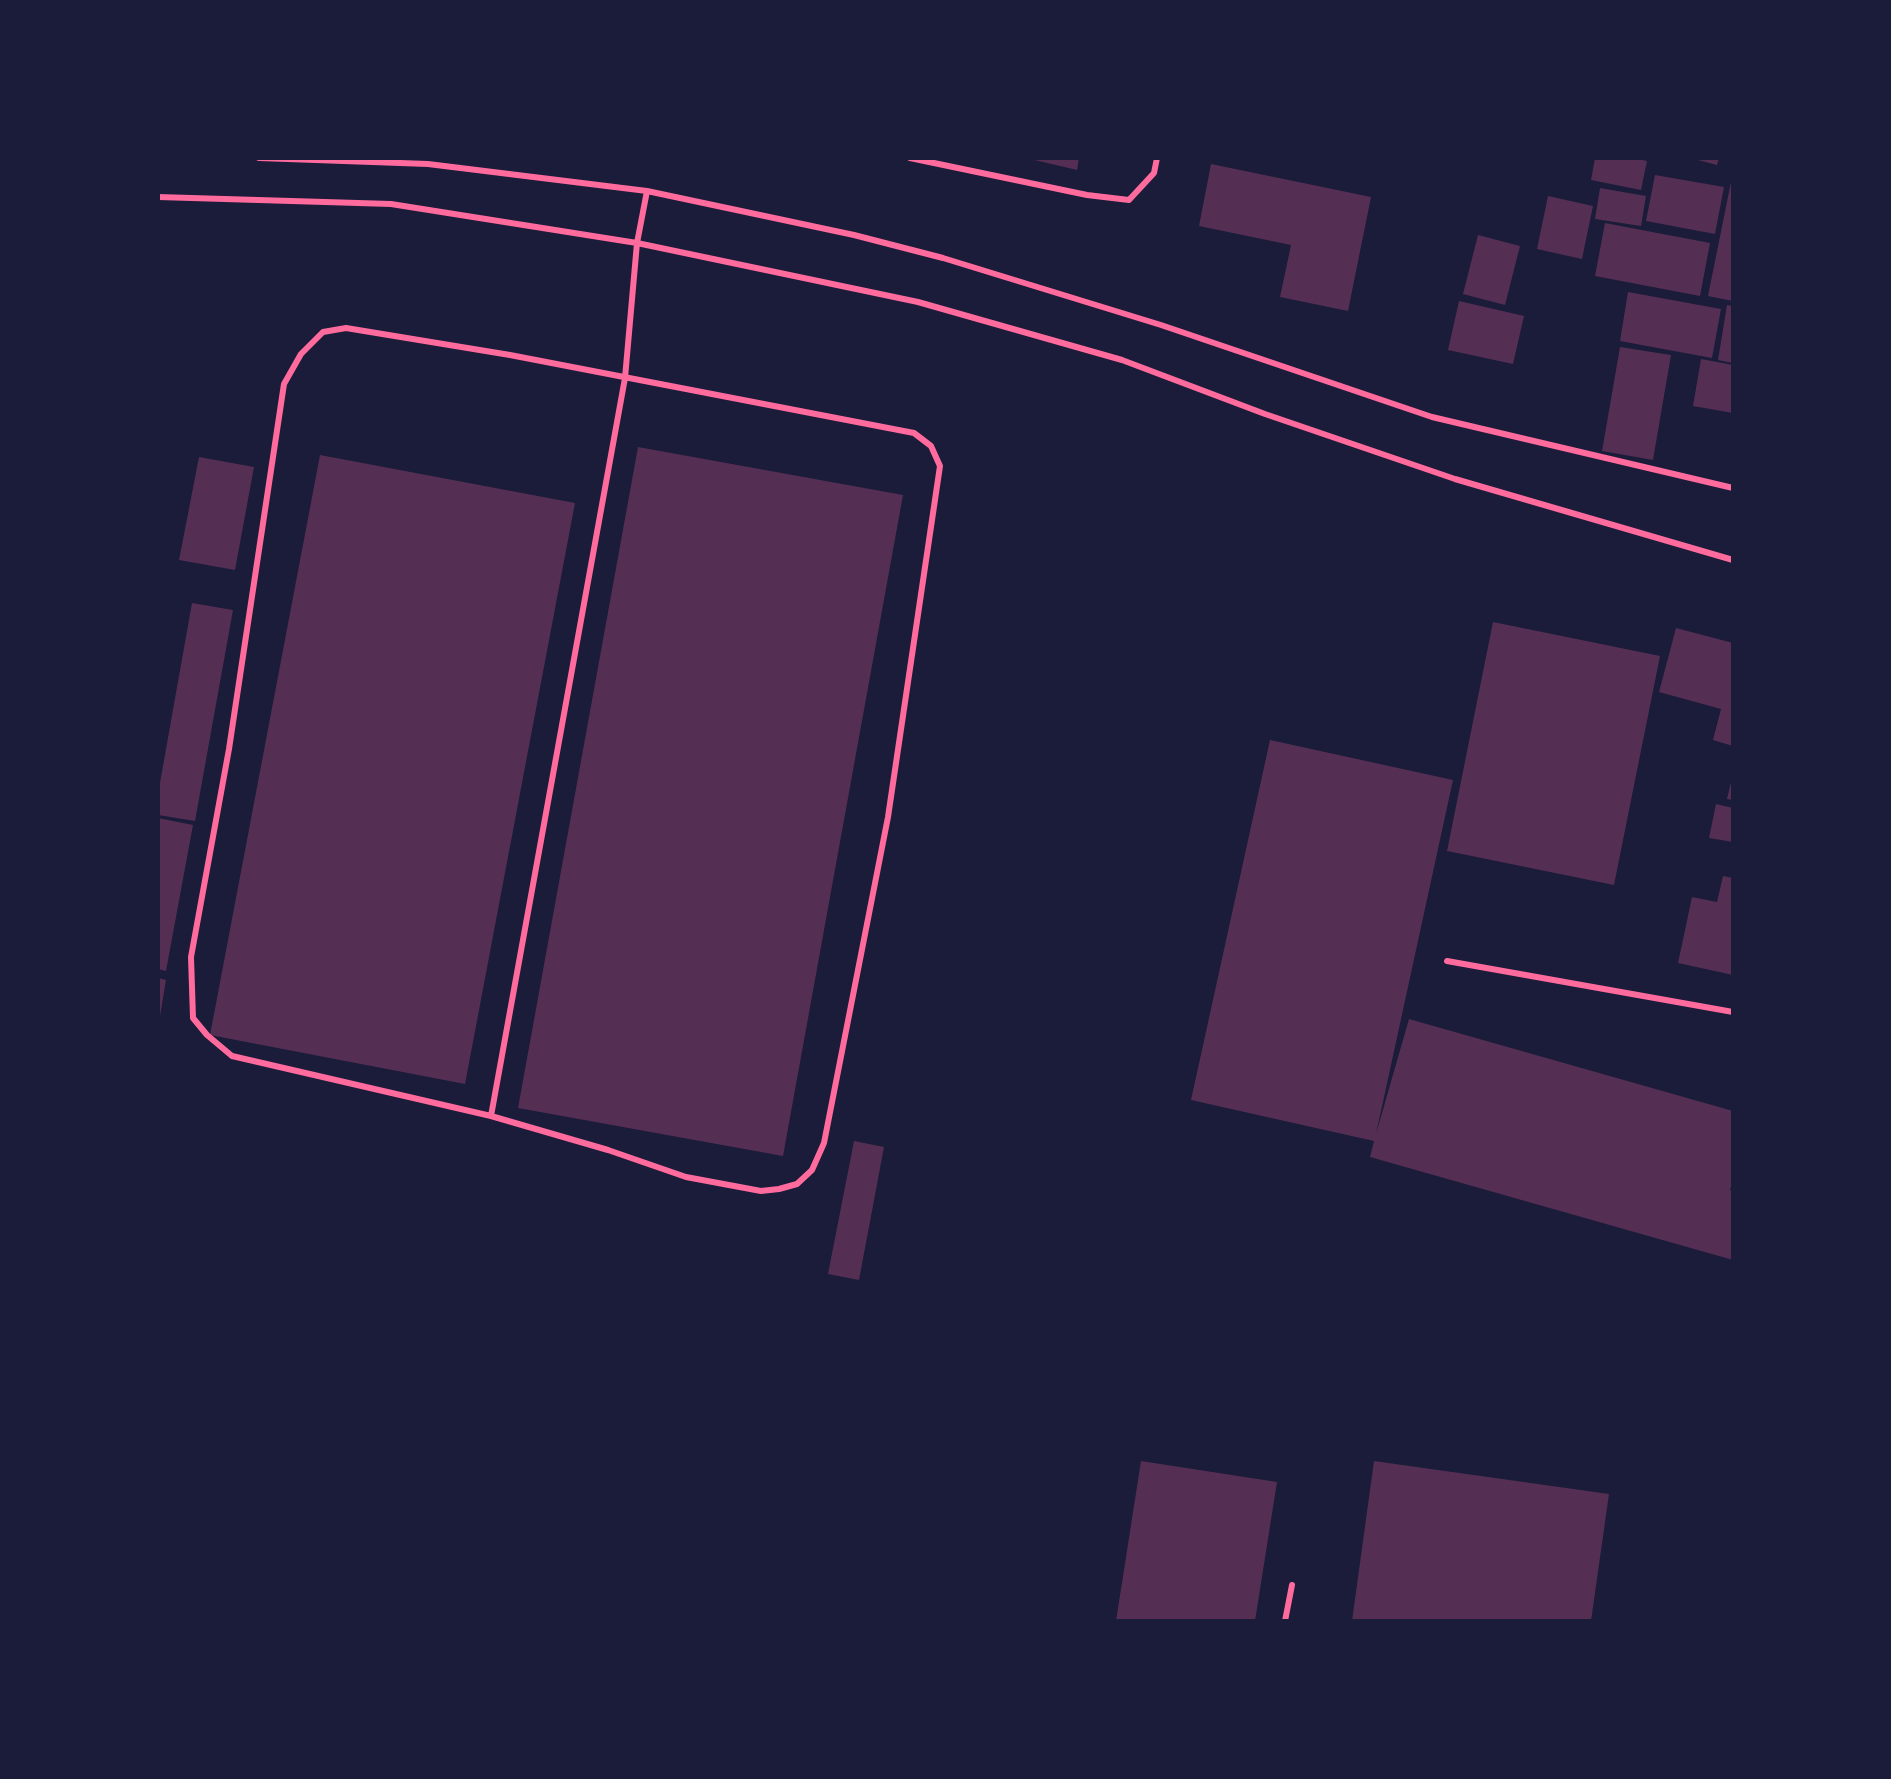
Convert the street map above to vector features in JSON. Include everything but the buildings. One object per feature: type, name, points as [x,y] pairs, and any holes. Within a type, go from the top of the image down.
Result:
[{"type":"lane","points":[[259,158],[428,164],[647,191],[854,235],[943,258],[1161,325],[1432,417],[1733,488]]},
{"type":"lane","points":[[910,158],[1087,195],[1129,200],[1154,173],[1157,158]]},
{"type":"lane","points":[[491,1116],[625,378],[637,243],[647,191]]},
{"type":"lane","points":[[158,197],[391,204],[637,243],[918,302],[1122,360],[1265,414],[1455,479],[1733,560]]},
{"type":"lane","points":[[346,328],[625,378],[914,433],[931,446],[940,466],[888,817],[824,1143],[812,1170],[797,1184],[779,1189],[761,1191],[686,1177],[608,1150],[491,1116],[232,1056],[207,1035],[193,1018],[191,957],[229,749],[284,384],[301,354],[323,332],[346,328]]},
{"type":"lane","points":[[1447,961],[1733,1012]]},
{"type":"lane","points":[[1285,1621],[1292,1585]]}]
